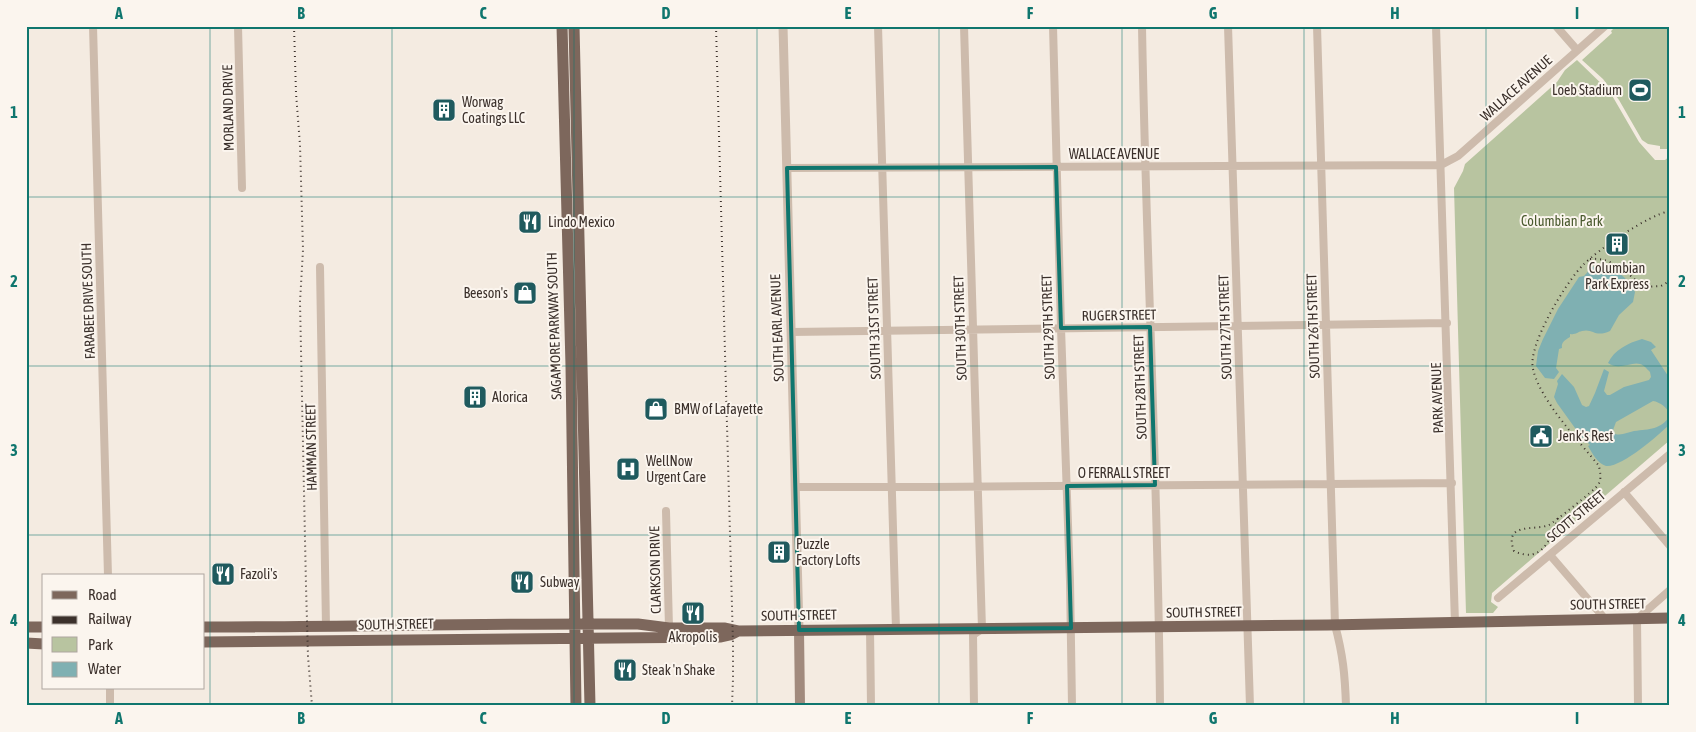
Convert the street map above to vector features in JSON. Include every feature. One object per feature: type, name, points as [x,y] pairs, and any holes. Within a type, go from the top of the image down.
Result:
[{"type":"main road","name":"SAGAMORE PARKWAY SOUTH","points":[[562,26],[571,366],[573,624],[576,706]]},
{"type":"main road","name":"SAGAMORE PARKWAY SOUTH","points":[[574,26],[590,706]]},
{"type":"main road","name":"SOUTH STREET","points":[[205,627],[638,624],[669,628],[724,628],[738,631],[1335,625],[1670,618]]},
{"type":"main road","points":[[26,627],[42,627]]},
{"type":"main road","points":[[250,627],[251,641]]},
{"type":"main road","points":[[798,630],[800,706]]},
{"type":"main road","name":"SOUTH STREET","points":[[205,642],[725,637],[738,631]]},
{"type":"main road","points":[[26,643],[42,644]]},
{"type":"street","name":"FARABEE DRIVE SOUTH","points":[[93,26],[108,574]]},
{"type":"street","name":"MORLAND DRIVE","points":[[238,26],[242,188]]},
{"type":"street","name":"SOUTH EARL AVENUE","points":[[782,26],[796,487],[798,630]]},
{"type":"street","name":"SOUTH 31ST STREET","points":[[878,26],[896,629]]},
{"type":"street","name":"SOUTH 30TH STREET","points":[[964,26],[982,629]]},
{"type":"street","name":"SOUTH 29TH STREET","points":[[1053,26],[1072,706]]},
{"type":"street","name":"SOUTH 28TH STREET","points":[[1142,26],[1144,166],[1160,627],[1160,706]]},
{"type":"street","name":"SOUTH 27TH STREET","points":[[1228,26],[1250,706]]},
{"type":"street","name":"SOUTH 26TH STREET","points":[[1317,26],[1335,625],[1343,656],[1346,706]]},
{"type":"street","name":"PARK AVENUE","points":[[1436,26],[1447,323],[1455,623]]},
{"type":"street","points":[[1556,26],[1577,50]]},
{"type":"street","name":"WALLACE AVENUE","points":[[787,168],[1144,166],[1441,168],[1458,156],[1605,26]]},
{"type":"street","name":"HAMMAN STREET","points":[[320,267],[326,627]]},
{"type":"street","name":"RUGER STREET","points":[[791,332],[1447,323]]},
{"type":"street","name":"SCOTT STREET","points":[[1498,598],[1670,454]]},
{"type":"street","name":"O FERRALL STREET","points":[[796,487],[1452,483]]},
{"type":"street","points":[[1624,492],[1670,546]]},
{"type":"street","name":"CLARKSON DRIVE","points":[[666,511],[669,628]]},
{"type":"street","points":[[1550,555],[1605,619]]},
{"type":"street","points":[[1638,706],[1637,619],[1670,590]]},
{"type":"street","points":[[870,629],[871,706]]},
{"type":"street","points":[[974,706],[974,635],[982,629]]},
{"type":"street","points":[[110,690],[110,706]]},
{"type":"highlighted area","points":[[1056,167],[1061,328],[1150,327],[1155,485],[1067,486],[1071,628],[799,630],[787,168]]},
{"type":"green space","name":"Loeb Stadium","points":[[1616,26],[1670,26],[1670,149],[1660,149],[1660,146],[1648,144],[1642,140],[1619,100],[1603,79],[1582,60],[1612,33],[1611,31]]},
{"type":"green space","name":"Columbian Park","points":[[1577,60],[1610,92],[1639,142],[1655,160],[1665,160],[1670,156],[1670,440],[1492,593],[1491,602],[1498,607],[1493,613],[1466,613],[1454,188],[1465,164],[1557,82],[1565,70]]},
{"type":"water","points":[[1593,266],[1595,269],[1607,268],[1612,270],[1628,281],[1635,292],[1633,302],[1619,315],[1610,331],[1601,334],[1586,330],[1570,334],[1570,337],[1563,343],[1562,348],[1559,349],[1556,368],[1559,372],[1554,379],[1545,378],[1536,366],[1538,351],[1543,339],[1558,309],[1579,277],[1584,276]]},
{"type":"water","points":[[1642,339],[1651,342],[1656,347],[1651,350],[1670,379],[1670,415],[1663,406],[1653,401],[1616,422],[1613,430],[1615,434],[1620,435],[1654,428],[1666,421],[1670,416],[1670,424],[1649,443],[1621,462],[1606,466],[1595,458],[1588,446],[1590,445],[1580,435],[1557,403],[1554,397],[1558,384],[1557,381],[1562,374],[1574,387],[1582,405],[1586,407],[1589,406],[1604,369],[1609,372],[1604,391],[1607,395],[1624,387],[1649,380],[1651,377],[1650,372],[1637,363],[1617,366],[1608,363],[1614,354],[1622,348]]},
{"type":"railway","points":[[294,26],[303,250],[300,302],[308,656],[312,706]]},
{"type":"railway","points":[[716,26],[733,643],[732,706]]},
{"type":"railway","points":[[1558,518],[1548,542],[1538,552],[1531,555],[1514,551],[1512,542],[1516,532],[1522,529],[1549,525],[1595,488],[1600,478],[1599,466],[1543,394],[1533,369],[1536,345],[1558,299],[1583,265],[1624,233],[1649,219],[1670,211]]},
{"type":"railway","points":[[1590,259],[1613,263],[1644,287],[1661,286],[1670,281]]},
{"type":"place","name":"Loeb Stadium","points":[[1640,90]]},
{"type":"place","name":"Worwag Coatings LLC","points":[[444,110]]},
{"type":"place","name":"Lindo Mexico","points":[[530,222]]},
{"type":"place","name":"Columbian Park Express","points":[[1617,244]]},
{"type":"place","name":"Beeson's","points":[[525,293]]},
{"type":"place","name":"Alorica","points":[[475,397]]},
{"type":"place","name":"BMW of Lafayette","points":[[656,409]]},
{"type":"place","name":"Jenk's Rest","points":[[1541,436]]},
{"type":"place","name":"WellNow Urgent Care","points":[[628,469]]},
{"type":"place","name":"Puzzle Factory Lofts","points":[[779,552]]},
{"type":"place","name":"Fazoli's","points":[[223,574]]},
{"type":"place","name":"Subway","points":[[522,582]]},
{"type":"place","name":"Akropolis","points":[[693,613]]},
{"type":"place","name":"Steak 'n Shake","points":[[625,670]]}]
